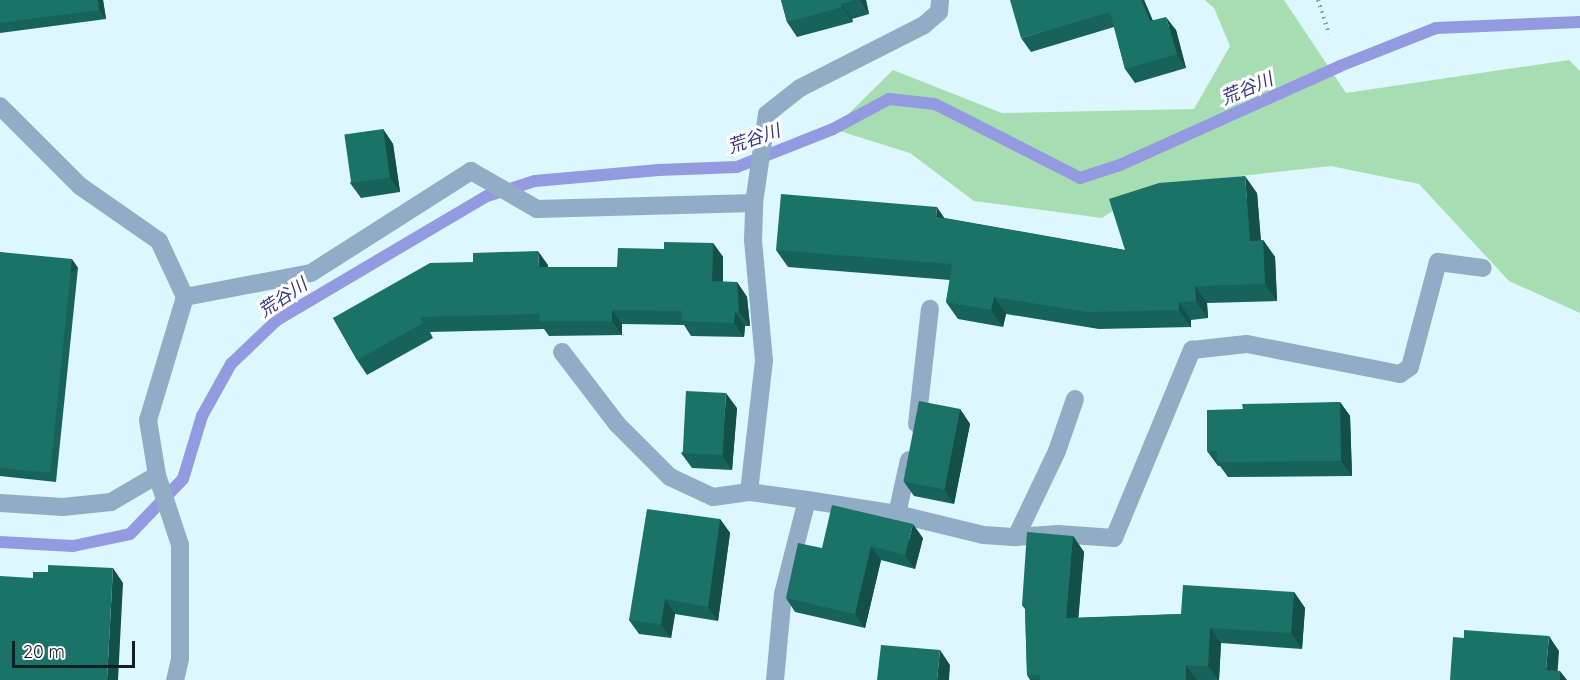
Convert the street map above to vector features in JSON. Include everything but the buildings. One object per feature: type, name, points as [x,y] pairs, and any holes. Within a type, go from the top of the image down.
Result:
[{"type":"street","points":[[749,492],[764,361],[753,240],[754,203],[767,114],[800,88],[924,26],[939,12],[940,0]]},
{"type":"street","points":[[0,106],[80,186],[159,241],[185,297],[148,420],[157,475],[180,545],[180,659],[175,680]]},
{"type":"street","points":[[185,297],[311,273],[471,171],[537,209],[754,203]]},
{"type":"street","points":[[562,352],[617,424],[670,477],[713,497],[749,492],[807,500],[897,514],[984,535],[1016,537],[1058,534],[1114,538],[1192,350],[1247,344],[1401,374],[1410,367],[1438,262],[1484,268]]},
{"type":"street","points":[[897,514],[920,408],[930,309]]},
{"type":"street","points":[[1016,537],[1057,451],[1075,399]]},
{"type":"street","points":[[0,503],[63,507],[111,502],[157,475]]},
{"type":"street","points":[[774,680],[783,594],[807,500]]},
{"type":"path","points":[[1318,0],[1329,34]]},
{"type":"green space","points":[[1205,0],[1284,0],[1346,93],[1569,60],[1580,71],[1580,313],[1509,281],[1419,184],[1331,166],[1150,186],[1102,218],[974,201],[910,153],[833,129],[893,70],[1002,113],[1194,109],[1230,46],[1214,8]]},
{"type":"waterway","name":"荒谷川","points":[[0,542],[73,546],[130,534],[183,479],[202,416],[231,364],[277,320],[487,196],[535,181],[659,170],[737,167],[833,129],[889,99],[935,104],[1080,178],[1120,165],[1340,66],[1436,28],[1580,22]]}]
